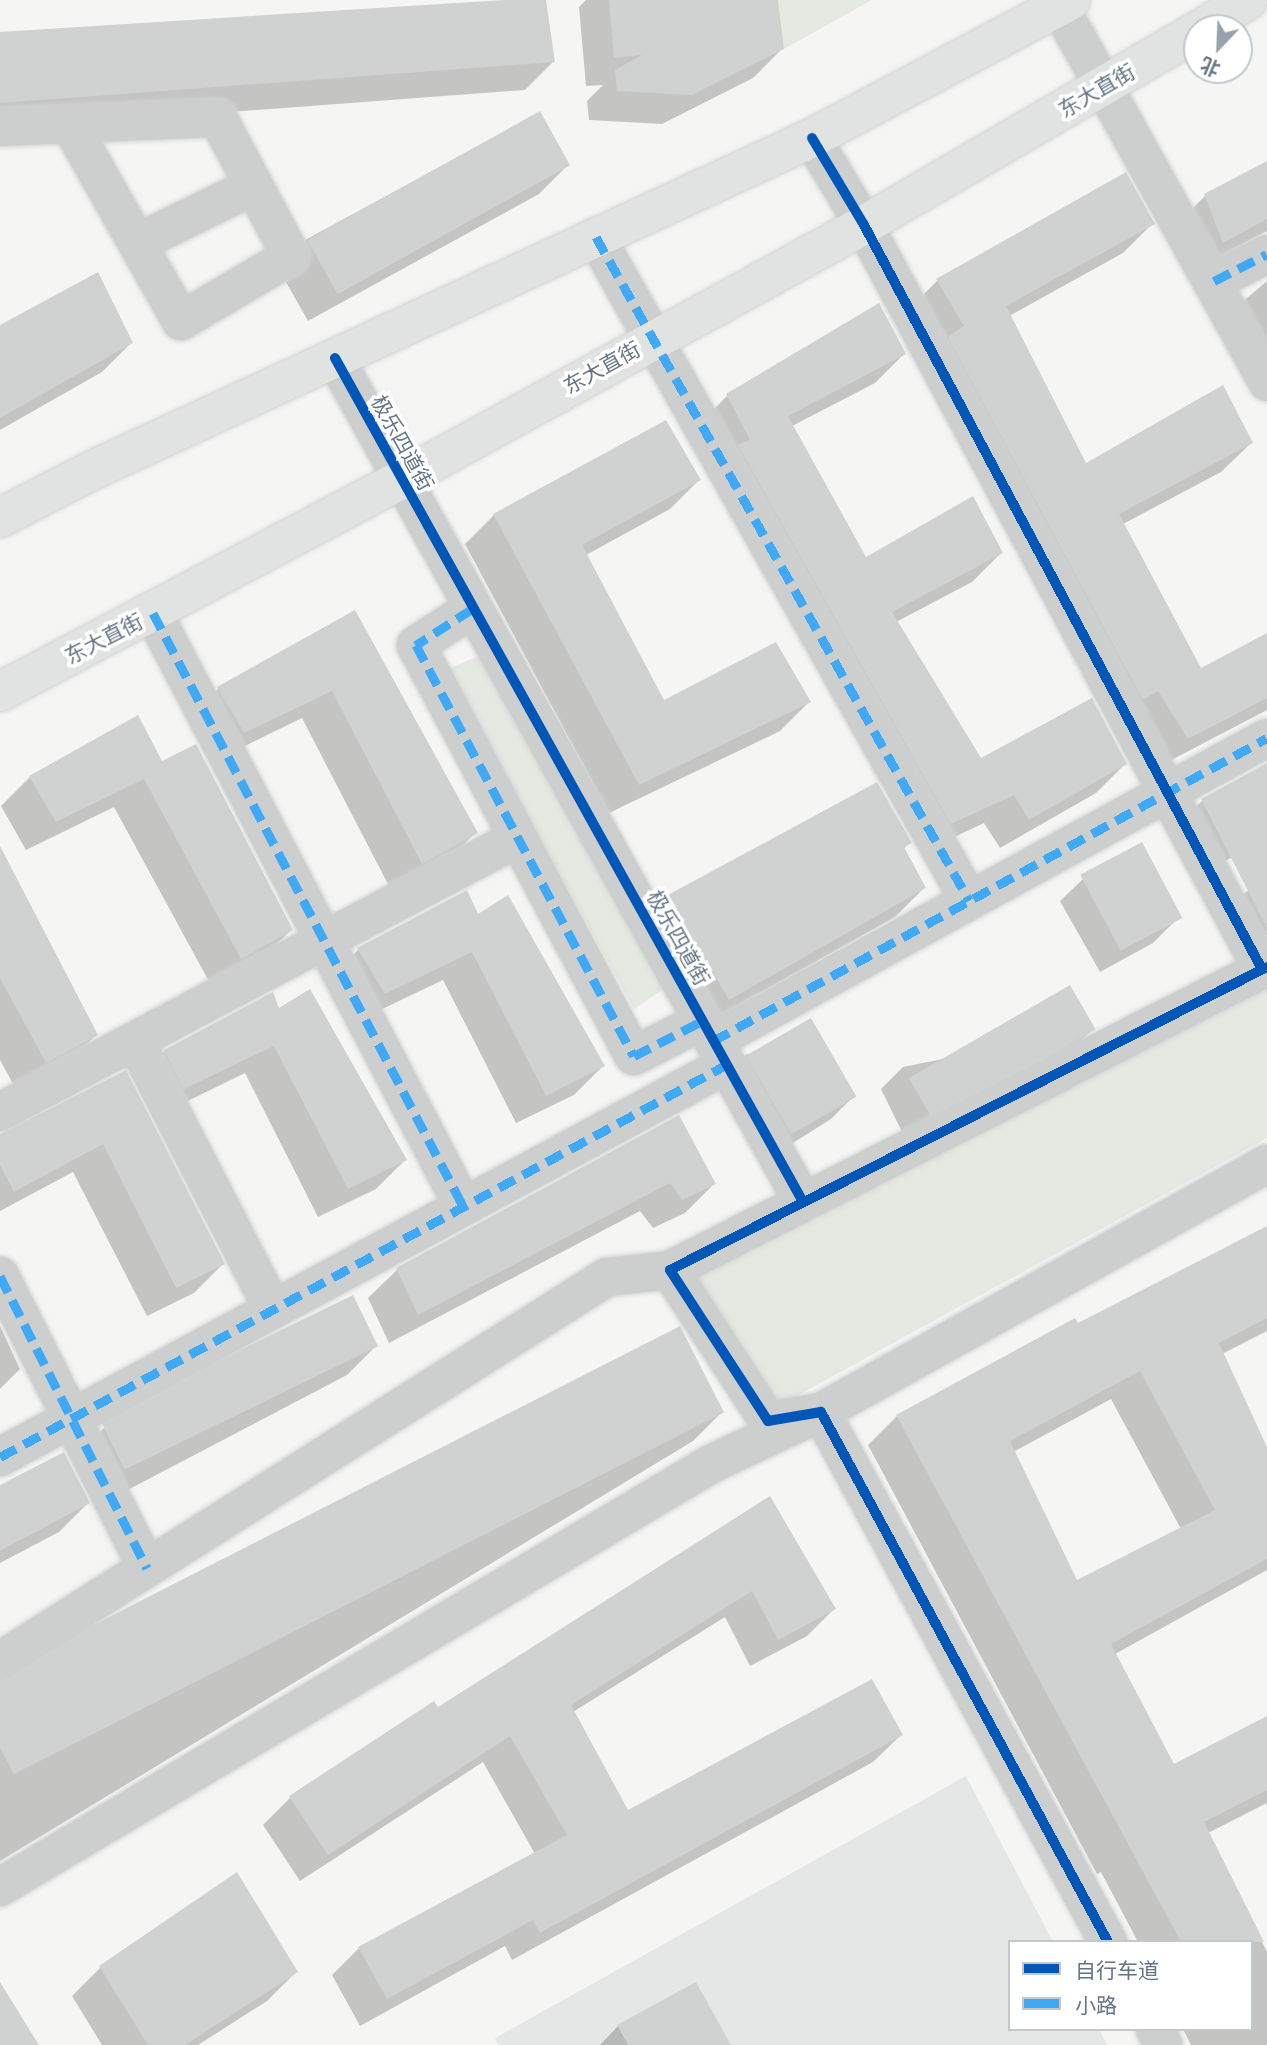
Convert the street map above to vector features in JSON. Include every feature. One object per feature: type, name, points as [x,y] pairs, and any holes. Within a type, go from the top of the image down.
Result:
[{"type":"main road","points":[[1225,14],[1248,0]]},
{"type":"main road","points":[[0,518],[95,469],[812,138],[1066,2]]},
{"type":"main road","name":"东大直街","points":[[0,692],[400,480],[864,225],[1105,88],[1183,40]]},
{"type":"street","points":[[1066,2],[1105,88],[1214,281],[1267,382]]},
{"type":"street","points":[[0,127],[70,124],[218,118],[290,256],[181,321],[70,124]]},
{"type":"street","points":[[0,1661],[607,1277],[670,1270],[802,1200],[1265,968],[1167,791],[864,225],[812,138]]},
{"type":"street","points":[[137,243],[254,186]]},
{"type":"street","points":[[596,237],[969,900]]},
{"type":"street","points":[[1214,281],[1267,254]]},
{"type":"street","name":"极乐四道街","points":[[335,358],[400,480],[802,1200]]},
{"type":"street","points":[[472,609],[416,645],[658,1101]]},
{"type":"street","points":[[153,613],[322,942],[463,1206]]},
{"type":"street","points":[[0,1457],[658,1101],[714,1042],[1267,738]]},
{"type":"street","points":[[0,1112],[518,838]]},
{"type":"street","points":[[135,1041],[273,1309]]},
{"type":"street","points":[[634,1056],[714,1042]]},
{"type":"street","points":[[0,1887],[711,1464],[821,1412],[1267,1164]]},
{"type":"street","points":[[670,1270],[768,1421],[821,1412]]},
{"type":"street","points":[[0,1276],[148,1568]]},
{"type":"street","points":[[821,1412],[1107,1940]]},
{"type":"shaded area","points":[[778,0],[872,0],[784,49]]},
{"type":"shaded area","points":[[491,651],[667,987],[634,1009],[448,669]]},
{"type":"shaded area","points":[[1267,982],[1267,1138],[773,1409],[696,1274]]},
{"type":"shaded area","points":[[966,1776],[1052,1940],[1008,1940],[1008,2031],[1100,2031],[1107,2045],[498,2045],[495,2038]]},
{"type":"building","points":[[504,0],[546,0],[555,62],[0,103],[0,32]]},
{"type":"building","points":[[609,0],[778,0],[784,49],[692,95],[617,91],[615,70],[642,55],[614,58]]},
{"type":"building","points":[[540,111],[570,165],[337,294],[307,240]]},
{"type":"building","points":[[1267,161],[1267,219],[1223,243],[1204,194]]},
{"type":"building","points":[[1126,172],[1155,224],[1006,306],[1086,463],[1223,385],[1253,443],[1119,514],[1201,668],[1267,633],[1267,698],[1188,739],[1158,691],[1143,700],[948,337],[964,326],[936,279]]},
{"type":"building","points":[[98,272],[133,343],[0,418],[0,325]]},
{"type":"building","points":[[879,303],[906,354],[788,416],[866,557],[973,496],[1003,553],[892,612],[981,758],[1092,698],[1127,764],[1029,820],[1014,795],[951,824],[738,445],[750,440],[726,394]]},
{"type":"building","points":[[666,420],[701,480],[582,545],[664,700],[776,642],[811,702],[639,785],[493,514]]},
{"type":"building","points":[[355,610],[478,833],[422,864],[332,691],[244,733],[217,687]]},
{"type":"building","points":[[138,715],[162,761],[196,744],[293,930],[241,959],[144,779],[56,822],[29,776]]},
{"type":"building","points":[[1267,763],[1267,928],[1201,799]]},
{"type":"building","points":[[877,782],[912,843],[904,847],[926,888],[729,1000],[668,895]]},
{"type":"building","points":[[1142,842],[1182,918],[1121,951],[1080,875]]},
{"type":"building","points":[[0,846],[98,1035],[46,1063],[0,978]]},
{"type":"building","points":[[467,890],[478,914],[508,895],[605,1066],[546,1096],[472,952],[385,994],[357,948]]},
{"type":"building","points":[[1070,985],[1096,1029],[934,1122],[909,1078]]},
{"type":"building","points":[[310,989],[407,1160],[348,1189],[274,1046],[184,1089],[164,1050],[273,992],[279,1008]]},
{"type":"building","points":[[811,1018],[856,1097],[792,1134],[746,1056]]},
{"type":"building","points":[[126,1070],[225,1264],[176,1288],[103,1144],[14,1192],[0,1165],[0,1134]]},
{"type":"building","points":[[679,1115],[716,1184],[682,1200],[670,1183],[418,1315],[396,1268]]},
{"type":"building","points":[[1267,1226],[1267,1318],[1219,1343],[1267,1447],[1267,1559],[1111,1644],[1174,1764],[1267,1716],[1267,1790],[1204,1822],[1264,1942],[1180,1940],[896,1415],[1075,1318],[1078,1323]],"holes":[[[1140,1371],[1215,1510],[1077,1580],[1010,1441]]]},
{"type":"building","points":[[353,1295],[378,1346],[125,1470],[100,1419]]},
{"type":"building","points":[[680,1326],[724,1412],[14,1774],[0,1747],[0,1672]]},
{"type":"building","points":[[64,1452],[90,1503],[0,1551],[0,1485]]},
{"type":"building","points":[[770,1496],[836,1609],[778,1640],[752,1591],[571,1705],[628,1810],[872,1679],[903,1735],[540,1933],[533,1920],[387,1999],[358,1947],[567,1835],[510,1736],[328,1855],[289,1796],[434,1701],[438,1707]]},
{"type":"building","points":[[237,1872],[298,1972],[185,2045],[148,2045],[99,1966]]},
{"type":"building","points":[[0,1982],[39,2045],[0,2045]]},
{"type":"building","points":[[696,1982],[731,2045],[628,2045],[617,2025]]},
{"type":"marked path","points":[[596,237],[969,900]]},
{"type":"marked path","points":[[1214,281],[1267,254]]},
{"type":"marked path","points":[[472,609],[416,645],[634,1056],[702,1021]]},
{"type":"marked path","points":[[153,613],[463,1206]]},
{"type":"marked path","points":[[713,1041],[1267,738]]},
{"type":"marked path","points":[[0,1457],[726,1065]]},
{"type":"marked path","points":[[0,1276],[147,1568]]},
{"type":"cycle path","points":[[812,138],[864,225],[1262,969]]},
{"type":"cycle path","points":[[335,358],[802,1200]]},
{"type":"cycle path","points":[[1107,1940],[821,1412],[768,1421],[670,1270],[1267,967]]}]
